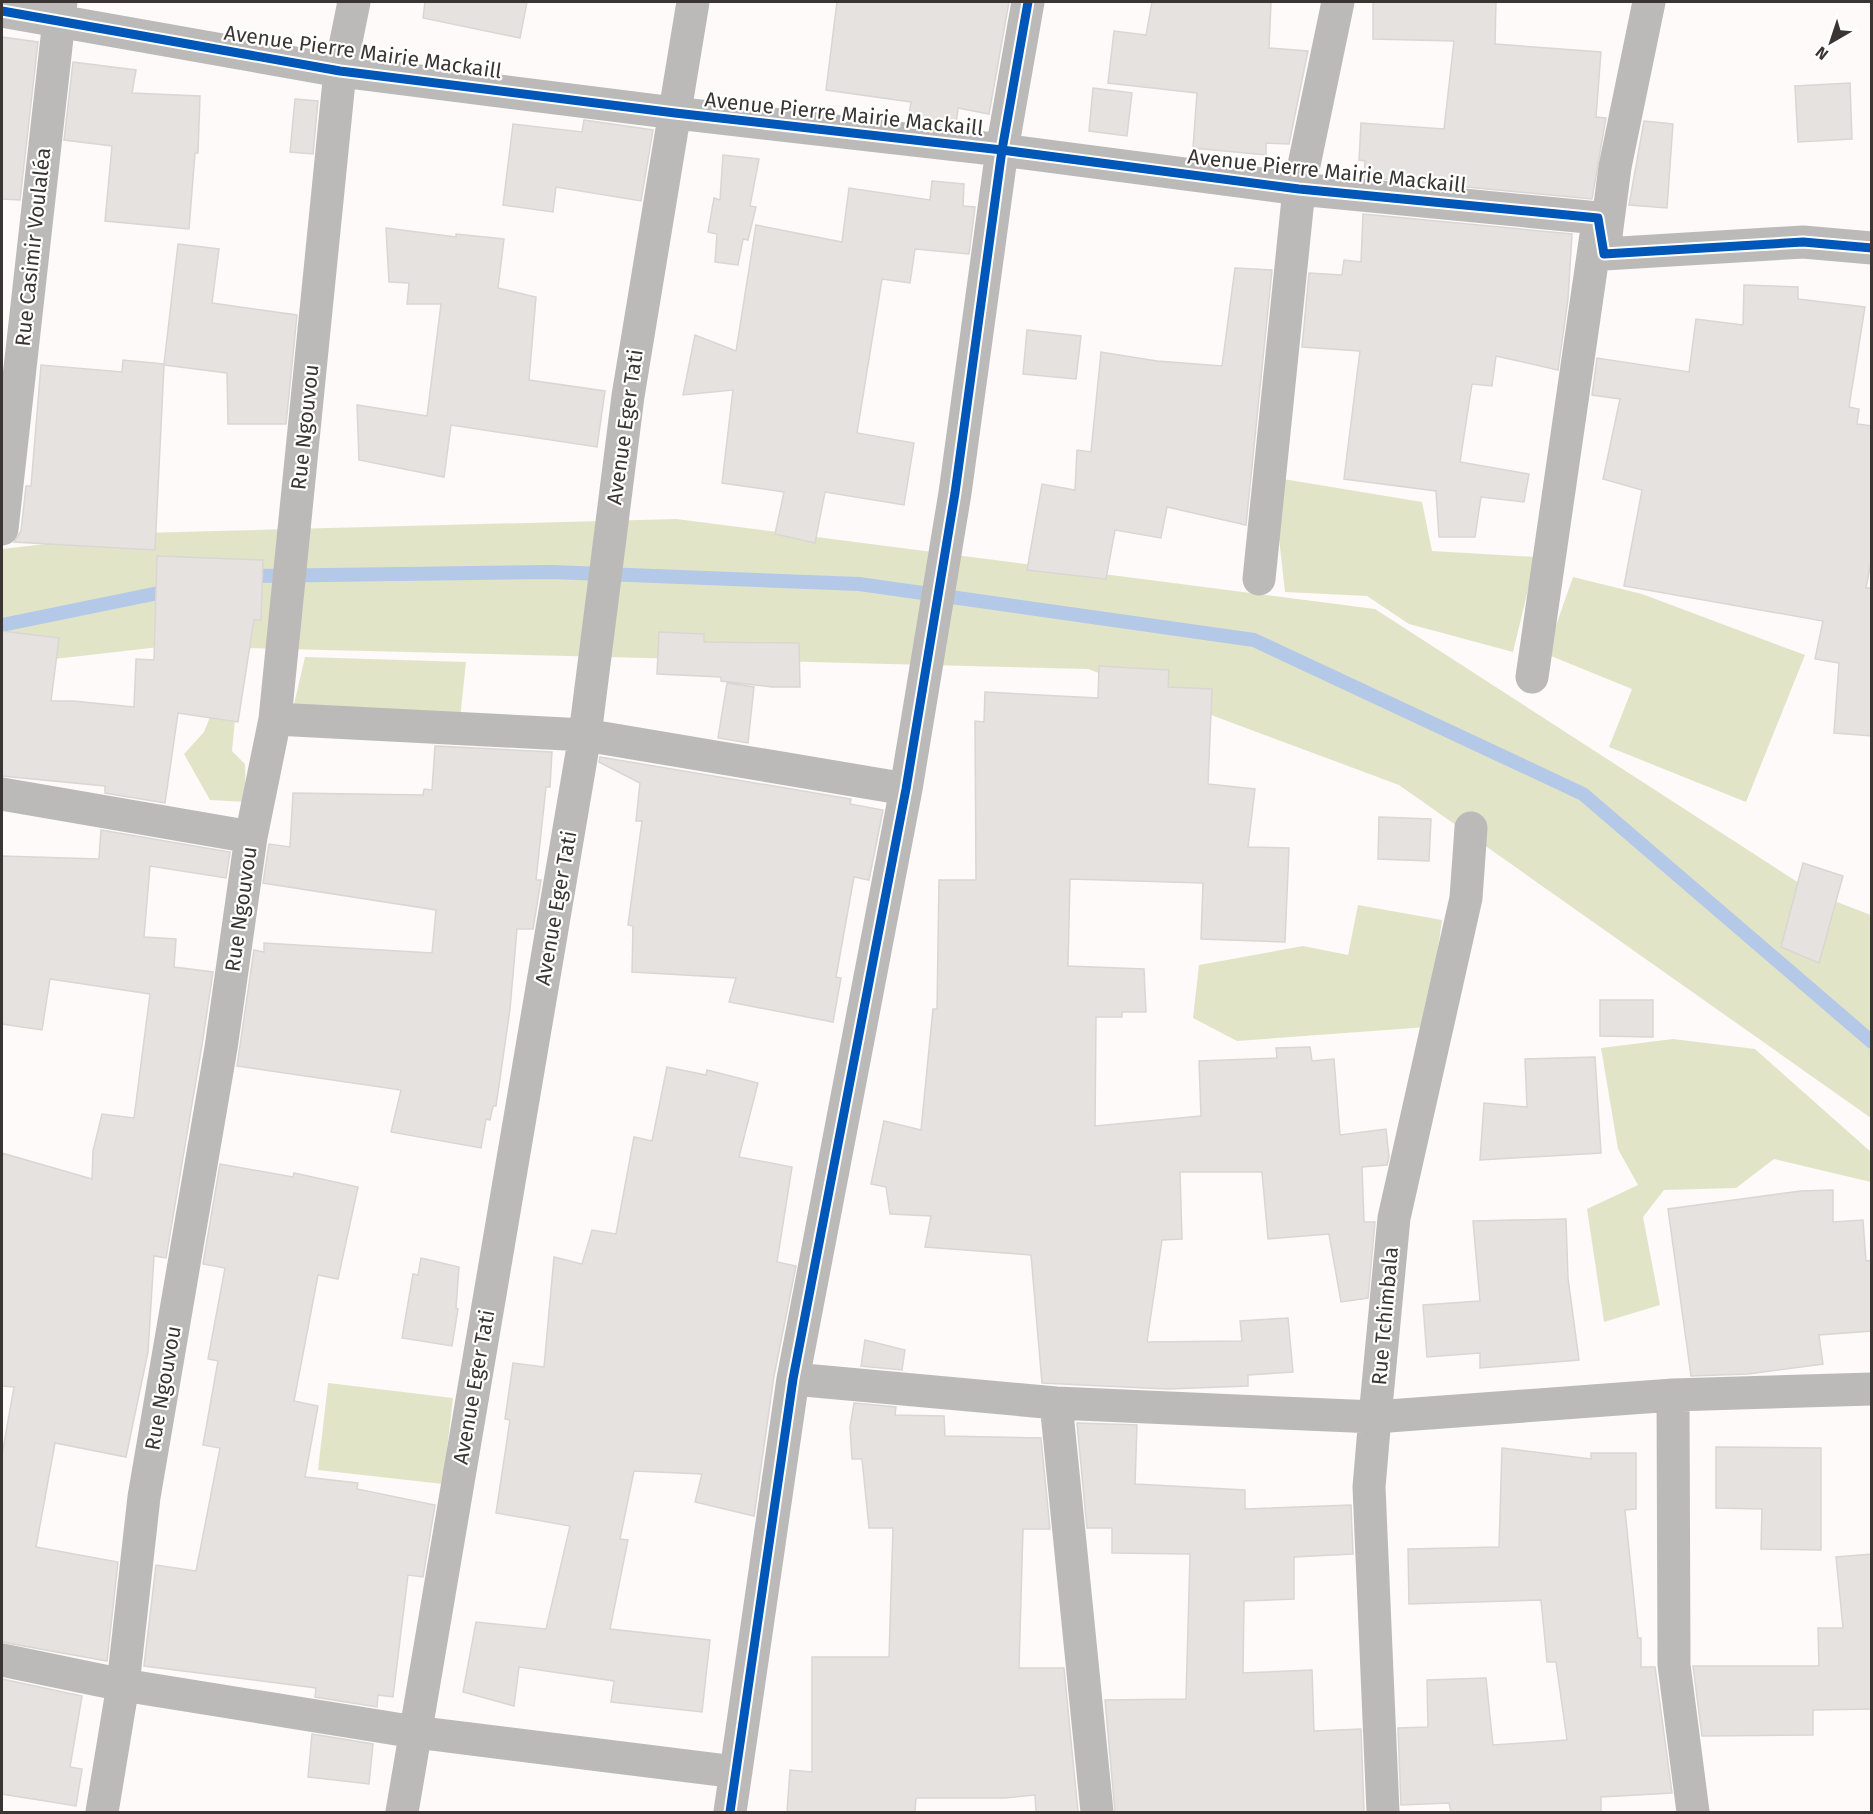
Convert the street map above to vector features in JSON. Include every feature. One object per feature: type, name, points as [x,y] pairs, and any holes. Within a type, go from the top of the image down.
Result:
[{"type":"street","name":"Rue Ngouvou","points":[[102,1812],[123,1684],[144,1497],[222,1048],[251,837],[275,719],[340,71],[354,2]]},
{"type":"street","name":"Avenue Eger Tati","points":[[402,1812],[585,735],[628,396],[693,2]]},
{"type":"street","points":[[730,1812],[793,1379],[906,789],[955,493],[1002,150],[1028,2]]},
{"type":"street","points":[[1259,579],[1299,189],[1338,2]]},
{"type":"street","points":[[1604,254],[1615,167],[1649,2]]},
{"type":"street","name":"Avenue Pierre Mairie Mackaill","points":[[2,11],[59,11],[340,71],[675,113],[1002,150],[1299,189],[1598,218]]},
{"type":"street","name":"Rue Casimir Voulaléa","points":[[2,529],[59,11]]},
{"type":"street","points":[[1598,218],[1604,254]]},
{"type":"street","points":[[1532,678],[1598,218]]},
{"type":"street","points":[[1604,254],[1803,242],[1872,248]]},
{"type":"street","points":[[275,719],[585,735],[906,789]]},
{"type":"street","points":[[2,794],[251,837]]},
{"type":"street","name":"Rue Tchimbala","points":[[1383,1812],[1369,1487],[1375,1417],[1394,1218],[1466,897],[1471,828]]},
{"type":"street","points":[[793,1379],[1056,1403],[1375,1417],[1673,1395],[1872,1389]]},
{"type":"street","points":[[1673,1395],[1674,1665],[1693,1812]]},
{"type":"street","points":[[1056,1403],[1097,1812]]},
{"type":"street","points":[[2,1660],[123,1684],[415,1732],[736,1772]]},
{"type":"green space","points":[[1283,479],[1422,502],[1432,551],[1536,557],[1513,652],[1409,624],[1367,596],[1285,592],[1276,511]]},
{"type":"green space","points":[[676,519],[1375,609],[1816,894],[1871,915],[1871,1118],[1399,785],[1088,669],[168,646],[2,665],[2,549],[141,533]]},
{"type":"green space","points":[[1573,577],[1642,594],[1805,655],[1746,802],[1609,747],[1632,689],[1546,654]]},
{"type":"green space","points":[[305,657],[466,662],[460,719],[292,713]]},
{"type":"green space","points":[[212,712],[235,720],[232,751],[245,764],[246,802],[210,800],[184,754],[204,732]]},
{"type":"green space","points":[[1358,905],[1442,920],[1427,1027],[1237,1041],[1193,1018],[1199,965],[1303,946],[1348,955]]},
{"type":"green space","points":[[1673,1039],[1755,1049],[1871,1152],[1871,1182],[1774,1159],[1736,1188],[1664,1190],[1643,1217],[1660,1305],[1604,1322],[1587,1209],[1638,1185],[1618,1149],[1601,1048]]},
{"type":"green space","points":[[328,1383],[453,1398],[443,1484],[318,1470]]},
{"type":"building","points":[[425,2],[527,2],[520,38],[423,18]]},
{"type":"building","points":[[837,2],[1009,2],[989,114],[958,108],[956,126],[908,121],[911,102],[826,90]]},
{"type":"building","points":[[1152,2],[1271,2],[1269,48],[1308,51],[1289,144],[1266,143],[1266,155],[1193,148],[1197,93],[1108,83],[1114,31],[1146,35]]},
{"type":"building","points":[[1373,2],[1496,2],[1495,44],[1601,52],[1596,117],[1606,118],[1592,199],[1364,177],[1365,161],[1359,160],[1361,123],[1444,129],[1454,41],[1373,39]]},
{"type":"building","points":[[2,37],[38,42],[20,200],[2,199]]},
{"type":"building","points":[[73,62],[136,70],[132,93],[200,96],[198,153],[195,153],[189,229],[105,221],[112,146],[64,140]]},
{"type":"building","points":[[1850,83],[1852,139],[1798,142],[1795,86]]},
{"type":"building","points":[[1093,88],[1132,93],[1127,136],[1089,131]]},
{"type":"building","points":[[295,99],[318,101],[313,154],[290,152]]},
{"type":"building","points":[[584,120],[653,130],[641,201],[556,187],[553,212],[503,205],[513,124],[582,132]]},
{"type":"building","points":[[1644,121],[1673,124],[1667,208],[1629,205]]},
{"type":"building","points":[[723,155],[759,159],[750,206],[756,207],[748,240],[743,239],[738,265],[715,262],[717,234],[708,232],[714,198],[720,200]]},
{"type":"building","points":[[932,181],[964,184],[963,206],[975,207],[969,254],[915,249],[910,283],[882,279],[857,433],[914,443],[904,505],[825,492],[815,543],[775,534],[784,492],[722,483],[733,390],[683,395],[695,335],[736,351],[756,225],[842,242],[849,188],[930,200]]},
{"type":"building","points":[[1363,214],[1572,234],[1568,299],[1558,370],[1496,356],[1492,386],[1472,384],[1460,462],[1529,474],[1524,502],[1481,497],[1475,537],[1439,537],[1436,491],[1344,479],[1360,351],[1302,347],[1309,273],[1342,275],[1344,260],[1361,262]]},
{"type":"building","points":[[386,228],[456,237],[456,234],[504,239],[498,288],[536,297],[529,380],[605,391],[597,447],[451,425],[444,477],[359,460],[357,405],[427,416],[441,304],[407,304],[409,283],[389,282]]},
{"type":"building","points":[[178,244],[219,249],[212,303],[297,315],[286,424],[228,424],[227,373],[164,365],[155,550],[14,542],[21,531],[26,486],[31,486],[41,365],[122,372],[123,360],[164,364]]},
{"type":"building","points":[[1235,268],[1272,270],[1246,525],[1167,507],[1161,538],[1115,530],[1106,579],[1027,570],[1042,484],[1075,490],[1077,450],[1091,452],[1101,352],[1157,361],[1222,366]]},
{"type":"building","points":[[1744,285],[1798,287],[1798,299],[1865,307],[1849,407],[1859,409],[1857,424],[1872,426],[1872,557],[1866,588],[1872,588],[1872,736],[1834,733],[1839,663],[1815,659],[1823,621],[1624,586],[1642,490],[1603,479],[1620,399],[1592,395],[1597,358],[1689,372],[1696,319],[1743,325]]},
{"type":"building","points":[[1027,330],[1081,336],[1076,379],[1023,374]]},
{"type":"building","points":[[157,556],[263,560],[261,620],[254,620],[238,722],[178,713],[165,803],[105,793],[105,786],[2,776],[2,631],[59,638],[51,701],[134,707],[136,659],[154,660]]},
{"type":"building","points":[[659,632],[704,634],[704,642],[799,643],[800,687],[772,687],[721,681],[721,677],[657,674]]},
{"type":"building","points":[[1099,666],[1169,670],[1168,687],[1212,689],[1208,784],[1255,789],[1248,847],[1289,848],[1285,942],[1201,939],[1203,883],[1070,879],[1068,966],[1144,969],[1146,1012],[1122,1012],[1122,1017],[1096,1017],[1095,1126],[1201,1116],[1199,1061],[1277,1058],[1276,1048],[1310,1047],[1312,1061],[1334,1059],[1340,1135],[1386,1129],[1389,1157],[1387,1165],[1362,1167],[1364,1222],[1375,1222],[1368,1298],[1341,1302],[1329,1234],[1268,1239],[1262,1172],[1180,1172],[1182,1239],[1162,1240],[1147,1342],[1242,1341],[1240,1321],[1288,1318],[1293,1372],[1248,1375],[1248,1386],[1167,1389],[1042,1383],[1031,1255],[925,1247],[931,1216],[890,1214],[886,1187],[871,1184],[884,1121],[921,1130],[933,1009],[937,1009],[939,880],[976,880],[975,721],[984,722],[985,692],[1098,698]]},
{"type":"building","points":[[727,683],[754,687],[748,743],[718,738]]},
{"type":"building","points":[[435,746],[552,752],[550,787],[546,787],[536,880],[541,880],[533,929],[517,929],[510,1009],[496,1106],[493,1106],[490,1120],[486,1119],[481,1148],[391,1132],[401,1090],[237,1066],[254,950],[264,952],[264,943],[432,953],[436,910],[263,883],[269,844],[290,847],[293,793],[423,795],[424,789],[432,790]]},
{"type":"building","points":[[600,757],[851,799],[850,804],[883,810],[869,880],[854,877],[836,977],[841,978],[833,1022],[729,1002],[736,978],[632,972],[633,926],[628,925],[642,821],[636,821],[640,783],[599,762]]},
{"type":"building","points":[[1379,817],[1431,819],[1429,861],[1378,859]]},
{"type":"building","points":[[101,830],[230,852],[226,878],[150,866],[144,937],[176,939],[174,967],[213,972],[202,1045],[166,1258],[154,1256],[148,1352],[126,1457],[55,1443],[36,1547],[118,1562],[107,1661],[2,1642],[2,1455],[14,1387],[2,1386],[2,1153],[92,1179],[93,1151],[102,1114],[134,1118],[150,994],[50,979],[42,1030],[2,1024],[2,856],[99,859]]},
{"type":"building","points":[[1803,863],[1843,876],[1819,963],[1781,947]]},
{"type":"building","points":[[1600,1000],[1653,1000],[1653,1037],[1600,1036]]},
{"type":"building","points":[[1595,1057],[1601,1153],[1480,1160],[1484,1103],[1527,1107],[1525,1059]]},
{"type":"building","points":[[667,1067],[706,1075],[707,1070],[758,1083],[739,1157],[792,1167],[777,1262],[796,1266],[774,1376],[754,1516],[695,1502],[702,1474],[634,1471],[620,1539],[628,1540],[610,1629],[710,1640],[702,1712],[611,1702],[614,1681],[519,1667],[514,1706],[463,1692],[476,1622],[546,1629],[570,1526],[496,1513],[510,1420],[505,1419],[513,1363],[544,1367],[554,1257],[582,1264],[592,1230],[616,1234],[634,1137],[652,1141]]},
{"type":"building","points":[[220,1164],[293,1177],[294,1173],[358,1187],[338,1279],[318,1275],[294,1401],[318,1406],[305,1477],[358,1483],[357,1489],[435,1505],[423,1577],[408,1575],[393,1697],[378,1695],[377,1707],[315,1697],[316,1688],[144,1666],[156,1565],[196,1571],[220,1448],[203,1445],[218,1361],[208,1359],[225,1268],[203,1264]]},
{"type":"building","points":[[1833,1190],[1833,1222],[1863,1220],[1866,1261],[1872,1260],[1872,1331],[1819,1335],[1823,1364],[1748,1374],[1691,1376],[1668,1209],[1801,1191]]},
{"type":"building","points":[[1566,1219],[1568,1278],[1579,1360],[1480,1368],[1480,1353],[1427,1357],[1423,1305],[1480,1301],[1473,1221]]},
{"type":"building","points":[[421,1258],[459,1267],[456,1308],[458,1309],[452,1346],[402,1338],[413,1274],[418,1275]]},
{"type":"building","points":[[865,1340],[905,1350],[902,1370],[861,1366]]},
{"type":"building","points":[[854,1403],[896,1407],[895,1415],[944,1416],[945,1436],[1041,1438],[1050,1529],[1023,1529],[1019,1668],[1064,1668],[1078,1812],[1036,1812],[1035,1795],[1004,1798],[916,1798],[915,1812],[787,1812],[790,1770],[812,1772],[812,1657],[889,1657],[893,1528],[869,1528],[862,1459],[852,1459],[850,1427]]},
{"type":"building","points":[[1077,1423],[1137,1425],[1135,1484],[1245,1490],[1245,1509],[1351,1505],[1353,1554],[1294,1557],[1294,1599],[1244,1601],[1243,1673],[1312,1670],[1314,1731],[1361,1729],[1364,1812],[1115,1812],[1105,1700],[1186,1699],[1190,1554],[1112,1553],[1112,1528],[1087,1528]]},
{"type":"building","points":[[1716,1447],[1821,1448],[1821,1550],[1761,1549],[1762,1509],[1716,1508]]},
{"type":"building","points":[[1502,1448],[1591,1459],[1591,1453],[1636,1453],[1636,1509],[1625,1510],[1638,1638],[1641,1638],[1641,1667],[1655,1667],[1672,1793],[1601,1797],[1601,1812],[1451,1812],[1449,1803],[1401,1805],[1398,1728],[1428,1727],[1427,1680],[1486,1678],[1493,1745],[1567,1740],[1556,1662],[1547,1662],[1541,1600],[1409,1604],[1408,1549],[1499,1547]]},
{"type":"building","points":[[1872,1554],[1872,1709],[1813,1710],[1813,1735],[1702,1736],[1693,1666],[1819,1666],[1818,1628],[1843,1628],[1836,1557]]},
{"type":"building","points":[[2,1679],[82,1696],[70,1767],[82,1769],[76,1806],[2,1794]]},
{"type":"building","points":[[312,1734],[373,1744],[369,1784],[308,1777]]},
{"type":"waterway","points":[[245,576],[552,572],[859,584],[1254,640],[1583,794],[1872,1042]]},
{"type":"waterway","points":[[2,625],[173,590]]},
{"type":"cycle path","points":[[730,1812],[793,1379],[906,789],[955,493],[1002,150],[1028,2]]},
{"type":"cycle path","points":[[2,11],[340,71],[675,113],[1002,150],[1299,189],[1598,218],[1604,254],[1803,242],[1872,248]]}]
